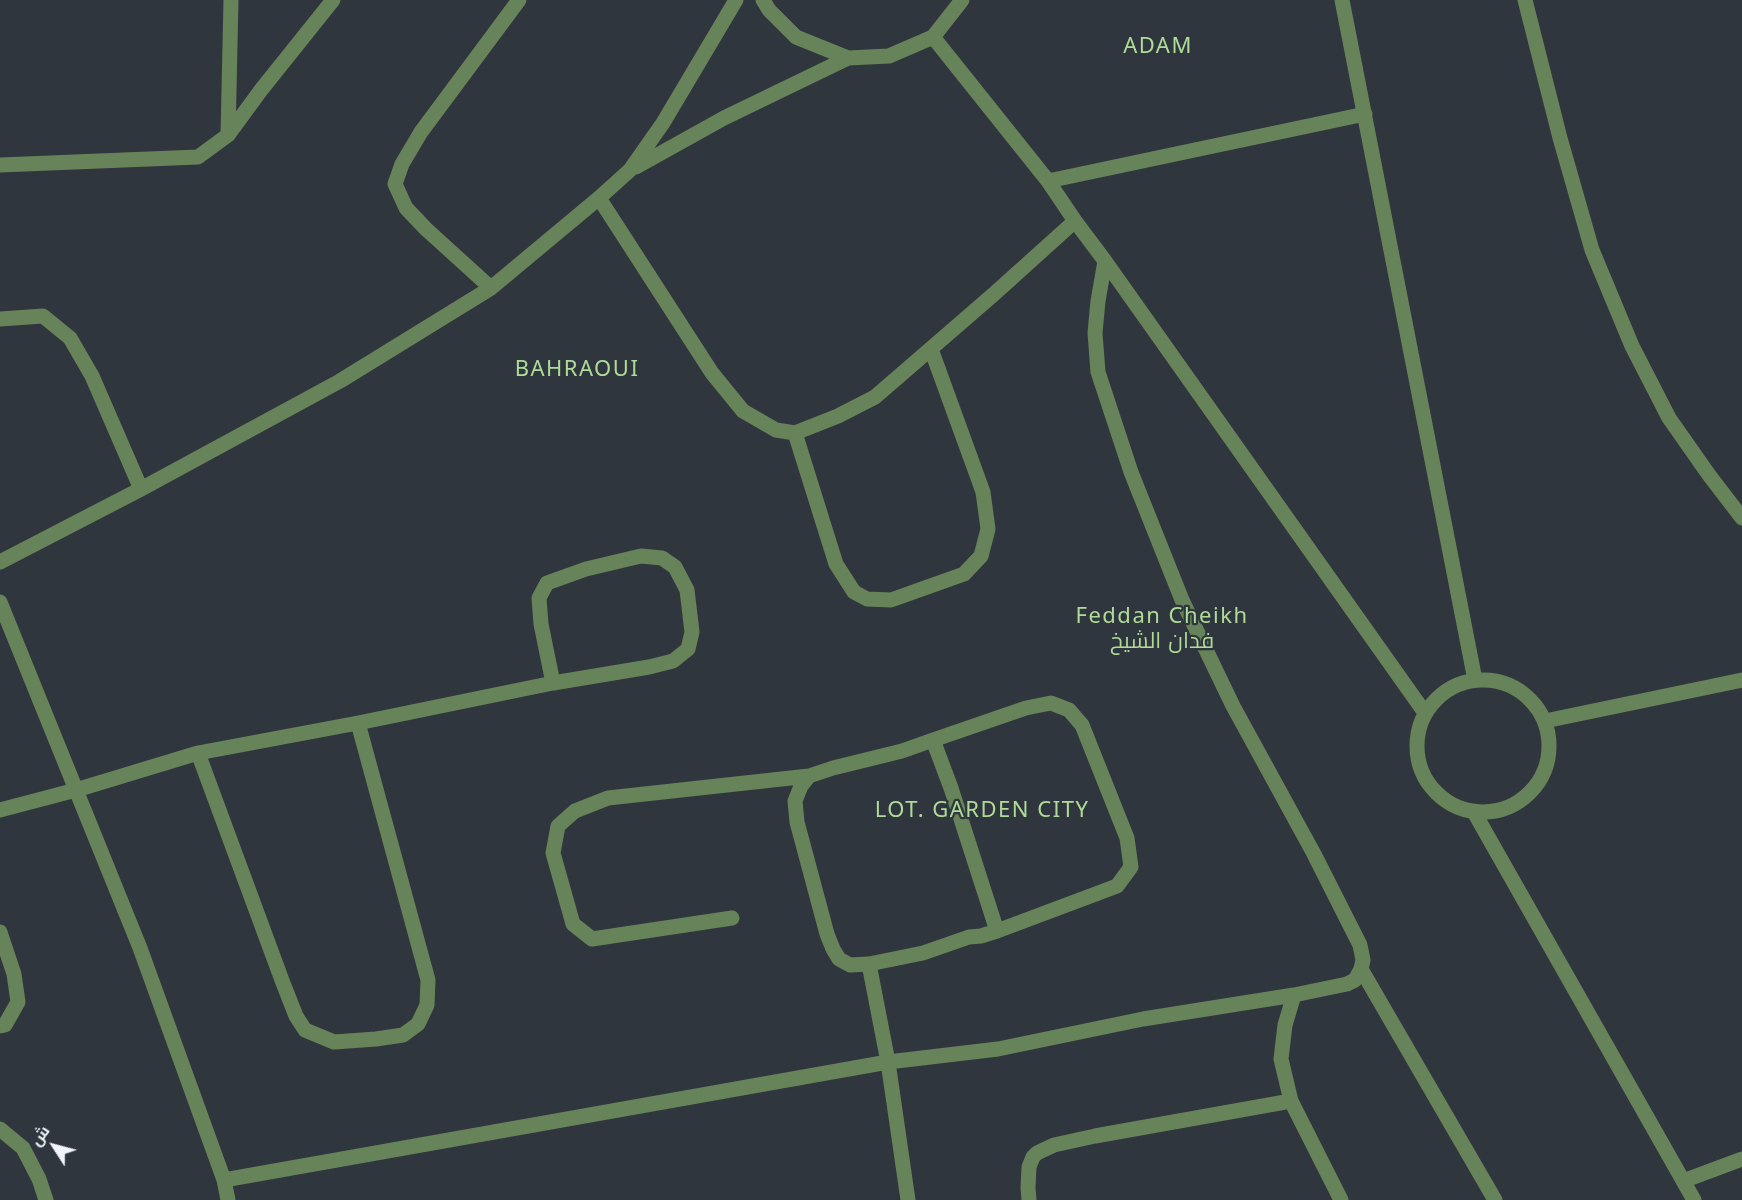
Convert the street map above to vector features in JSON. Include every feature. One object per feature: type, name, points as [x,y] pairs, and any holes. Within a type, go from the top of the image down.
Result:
[{"type":"street","points":[[228,135],[231,0]]},
{"type":"street","points":[[0,165],[198,157],[228,135],[333,0]]},
{"type":"street","points":[[491,288],[406,208],[395,184],[402,164],[421,132],[519,0]]},
{"type":"street","points":[[0,562],[141,489],[340,381],[491,288],[630,170],[663,123],[736,0]]},
{"type":"street","points":[[763,0],[769,10],[796,37],[848,58]]},
{"type":"street","points":[[630,170],[724,118],[848,58],[889,56],[933,37],[962,0]]},
{"type":"street","points":[[1342,0],[1475,680]]},
{"type":"street","points":[[1525,0],[1560,138],[1592,249],[1632,346],[1669,418],[1708,475],[1742,518]]},
{"type":"street","points":[[933,37],[1048,181],[1425,713]]},
{"type":"street","points":[[1048,181],[1365,114]]},
{"type":"street","points":[[599,198],[712,373],[743,411],[776,430],[795,433],[838,416],[875,397],[1075,221]]},
{"type":"street","points":[[224,1180],[888,1062],[998,1048],[1143,1019],[1294,995],[1347,984],[1354,980],[1361,969],[1363,960],[1360,945],[1314,854],[1233,706],[1182,600],[1131,472],[1098,372],[1095,333],[1105,261]]},
{"type":"street","points":[[0,319],[43,316],[70,338],[92,376],[141,489]]},
{"type":"street","points":[[795,433],[836,564],[854,592],[867,599],[891,600],[964,574],[981,556],[988,529],[983,492],[931,349]]},
{"type":"street","points":[[0,810],[76,790],[198,753],[673,661],[687,649],[692,632],[687,590],[675,567],[662,558],[641,556],[586,569],[547,584],[539,598],[541,624],[553,684]]},
{"type":"street","points":[[0,602],[140,948],[224,1180],[228,1200]]},
{"type":"street","points":[[1475,680],[1497,681],[1517,689],[1533,702],[1545,721],[1549,744],[1546,767],[1535,787],[1518,802],[1497,811],[1474,812],[1456,807],[1441,797],[1428,783],[1420,767],[1417,749],[1419,730],[1425,713],[1438,698],[1455,686],[1475,680]]},
{"type":"street","points":[[1545,721],[1742,680]]},
{"type":"street","points":[[732,918],[592,939],[573,924],[553,853],[558,826],[575,811],[608,798],[809,776],[902,751],[1026,708],[1051,703],[1069,710],[1082,725],[1128,838],[1131,867],[1117,886],[997,931],[969,937],[923,953],[869,964],[850,965],[839,959],[826,934],[797,822],[795,801],[801,786],[809,776]]},
{"type":"street","points":[[198,753],[283,983],[305,1030],[334,1042],[403,1035],[418,1024],[427,1005],[428,980],[358,723]]},
{"type":"street","points":[[933,740],[951,788],[997,931]]},
{"type":"street","points":[[1474,812],[1694,1200]]},
{"type":"street","points":[[0,932],[14,974],[18,1002],[4,1024],[0,1026]]},
{"type":"street","points":[[869,964],[888,1062],[909,1200]]},
{"type":"street","points":[[1361,969],[1495,1200]]},
{"type":"street","points":[[1294,995],[1286,1025],[1281,1059],[1291,1101],[1341,1200]]},
{"type":"street","points":[[1029,1200],[1029,1167],[1033,1157],[1054,1145],[1291,1101]]},
{"type":"street","points":[[0,1129],[24,1148],[46,1200]]},
{"type":"street","points":[[1683,1180],[1742,1159]]},
{"type":"district","name":"ADAM","points":[[1158,47]]},
{"type":"district","name":"BAHRAOUI","points":[[577,370]]},
{"type":"district","name":"Feddan Cheikh فدان الشيخ","points":[[1162,630]]},
{"type":"district","name":"LOT. GARDEN CITY","points":[[982,811]]}]
